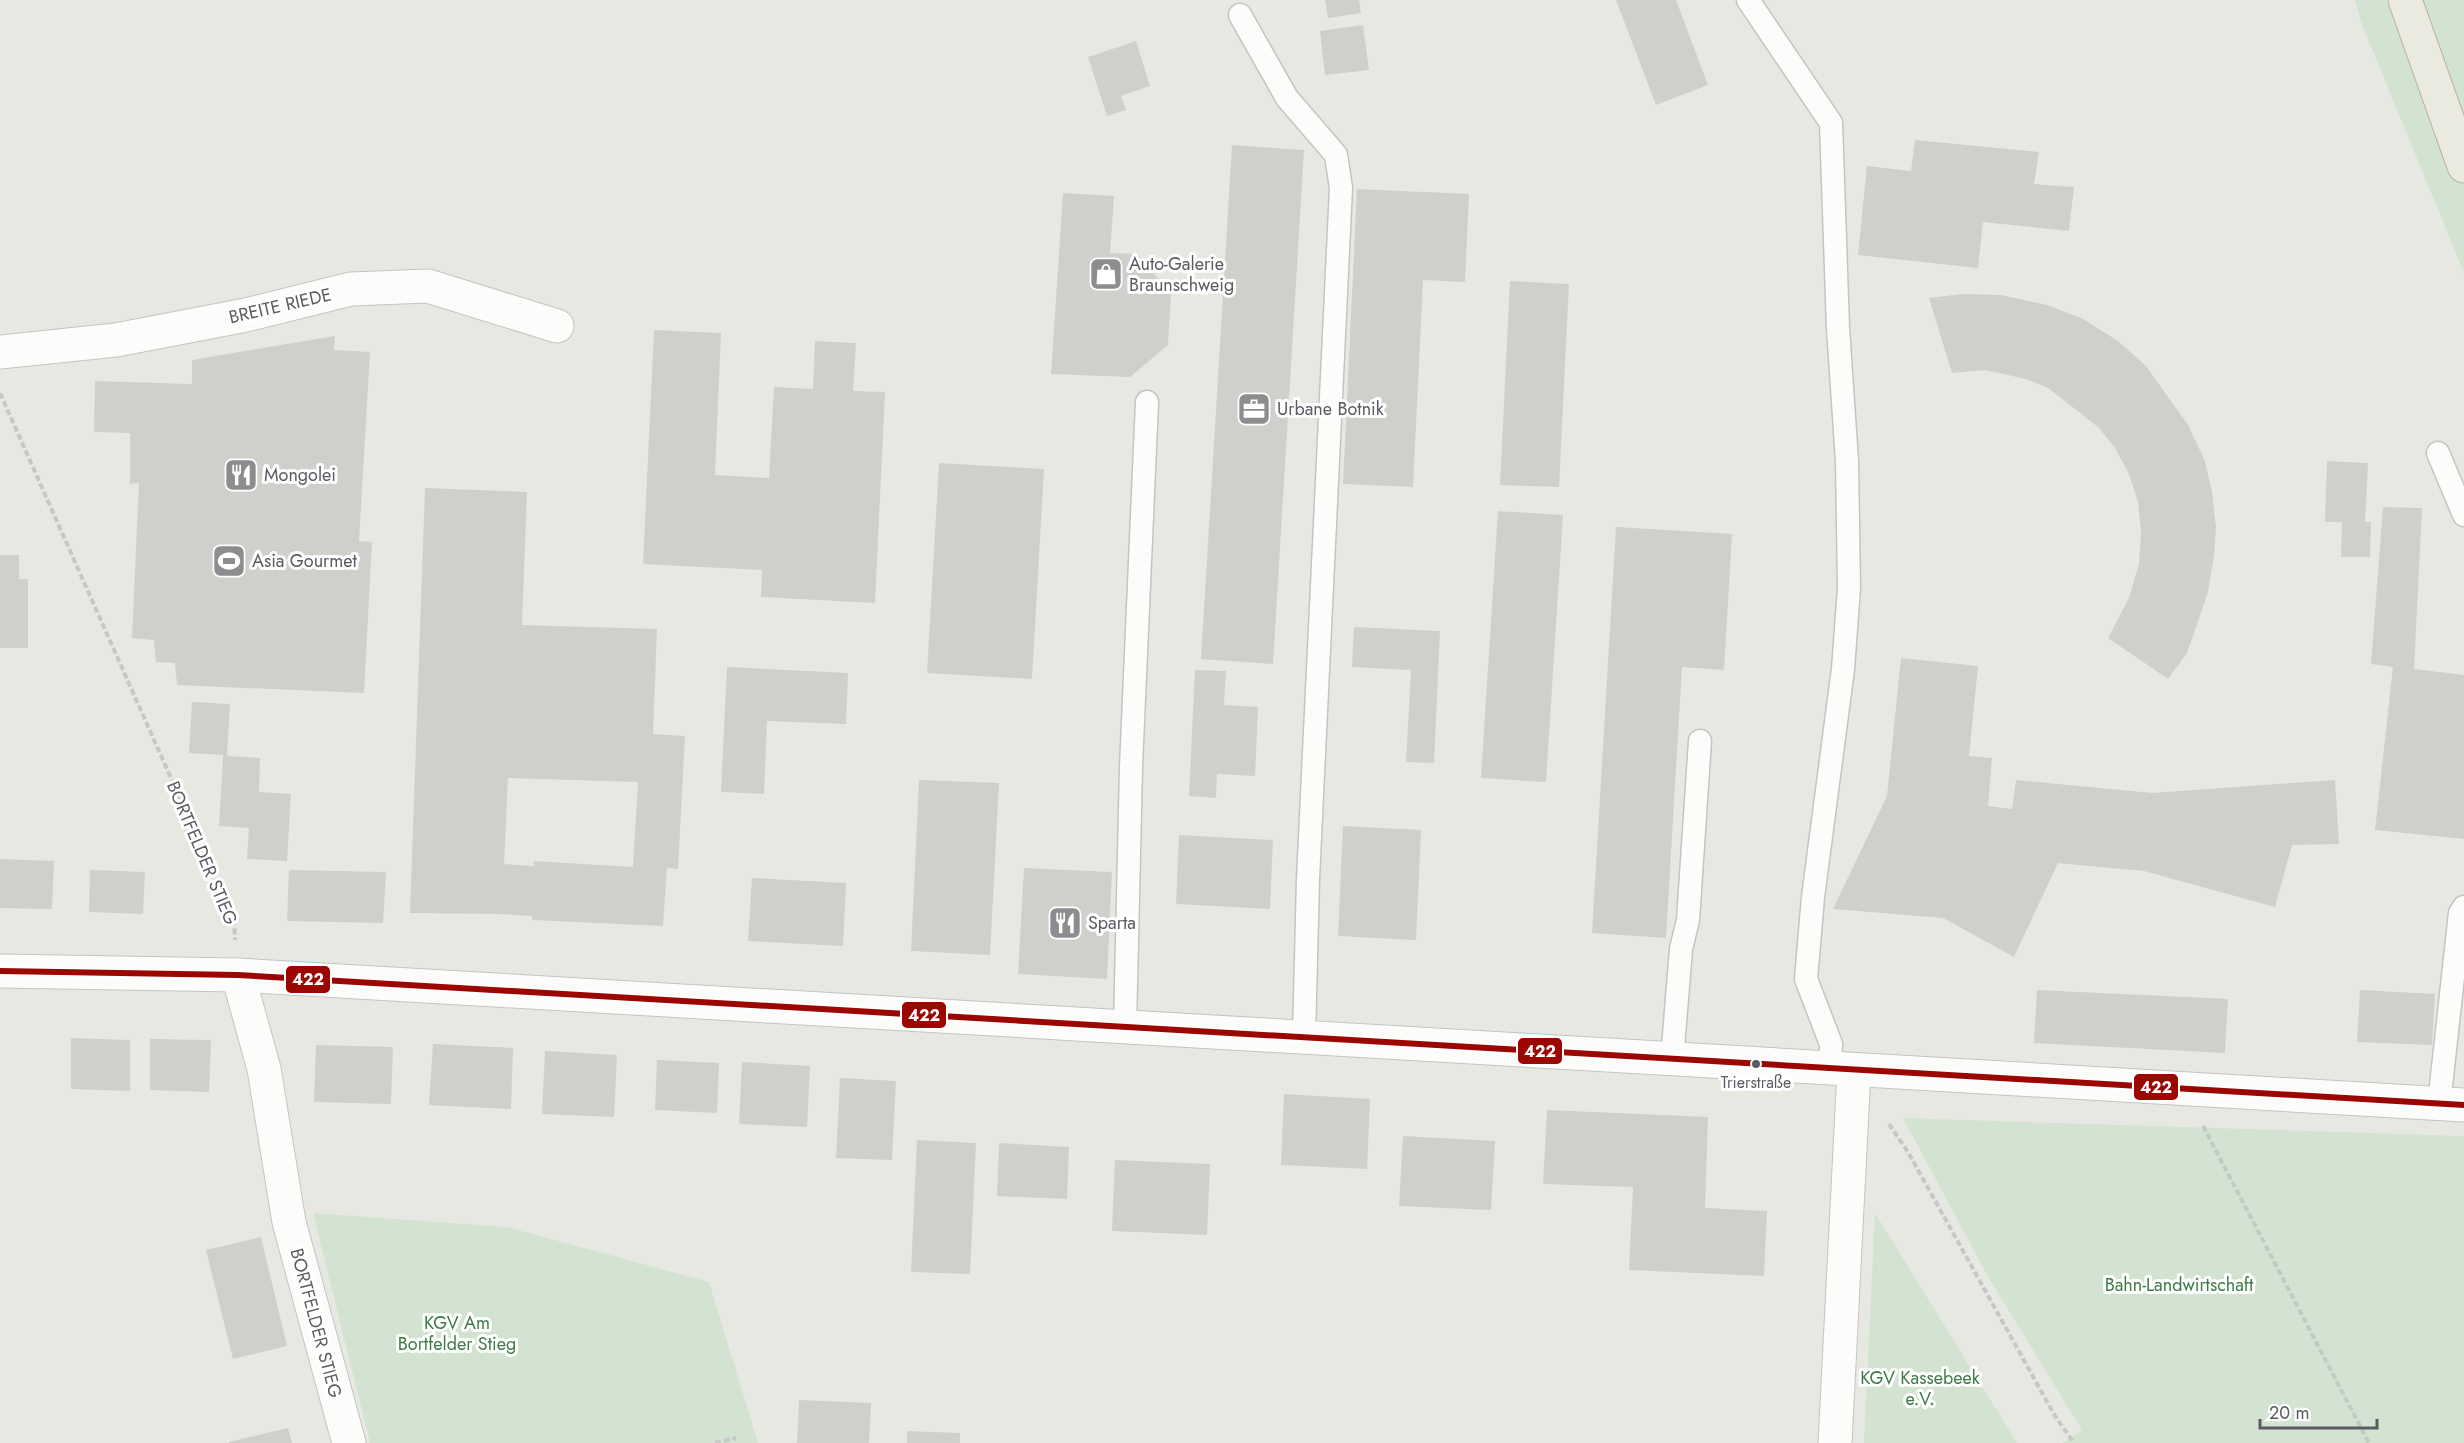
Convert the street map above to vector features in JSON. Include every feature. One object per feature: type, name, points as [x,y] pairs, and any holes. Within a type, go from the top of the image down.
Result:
[{"type":"highway","points":[[2405,0],[2464,166]]},
{"type":"street","name":"BREITE RIEDE","points":[[0,352],[116,340],[246,315],[351,289],[428,286],[557,326]]},
{"type":"street","points":[[0,971],[238,975],[2451,1105]]},
{"type":"street","name":"BORTFELDER STIEG","points":[[238,975],[264,1069],[289,1222],[349,1443]]},
{"type":"street","points":[[1836,1443],[1842,1071]]},
{"type":"lane","points":[[1748,0],[1831,123],[1838,328],[1847,460],[1849,588],[1843,669],[1813,897],[1806,979],[1842,1071]]},
{"type":"lane","points":[[1240,15],[1287,98],[1336,155],[1341,188],[1308,879],[1304,1038]]},
{"type":"lane","points":[[1125,1028],[1131,767],[1147,402]]},
{"type":"lane","points":[[2438,453],[2464,515]]},
{"type":"lane","points":[[1672,1060],[1682,950],[1688,920],[1700,741]]},
{"type":"lane","points":[[2451,1105],[2460,913],[2464,907]]},
{"type":"path","name":"BORTFELDER STIEG","points":[[0,393],[234,920],[238,975]]},
{"type":"path","points":[[1888,1122],[1908,1152],[2055,1416],[2074,1443]]},
{"type":"path","points":[[2202,1125],[2369,1443]]},
{"type":"path","points":[[715,1443],[736,1438]]},
{"type":"green space","points":[[2355,0],[2464,0],[2464,273],[2361,22]]},
{"type":"green space","name":"Bahn-Landwirtschaft","points":[[1903,1118],[2464,1136],[2464,1443],[2062,1443],[2082,1430],[1987,1275]]},
{"type":"green space","name":"KGV Am Bortfelder Stieg","points":[[313,1213],[507,1227],[709,1282],[758,1443],[370,1443]]},
{"type":"green space","name":"KGV Kassebeek e.V.","points":[[1875,1213],[2017,1443],[1864,1443]]},
{"type":"building","points":[[1325,0],[1359,0],[1361,13],[1328,18]]},
{"type":"building","points":[[1616,0],[1676,0],[1708,85],[1656,105]]},
{"type":"building","points":[[1363,25],[1369,70],[1325,75],[1320,31]]},
{"type":"building","points":[[1136,41],[1150,86],[1121,96],[1126,110],[1107,116],[1088,57]]},
{"type":"building","points":[[1915,140],[2039,152],[2034,184],[2074,187],[2069,231],[1983,222],[1978,268],[1858,255],[1867,166],[1911,171]]},
{"type":"building","points":[[1232,145],[1304,150],[1273,664],[1201,659]]},
{"type":"building","points":[[1357,189],[1469,194],[1465,282],[1423,280],[1413,487],[1343,484]]},
{"type":"building","name":"Auto-Galerie Braunschweig","points":[[1063,193],[1114,196],[1110,253],[1137,254],[1171,293],[1168,345],[1130,377],[1051,374]]},
{"type":"building","points":[[1510,281],[1569,284],[1559,487],[1500,485]]},
{"type":"building","points":[[1962,294],[2001,295],[2047,305],[2083,319],[2118,341],[2146,366],[2188,425],[2205,461],[2212,492],[2216,528],[2214,556],[2208,592],[2187,653],[2168,679],[2108,638],[2129,598],[2139,564],[2141,532],[2138,502],[2129,474],[2115,448],[2098,427],[2048,388],[2026,379],[1985,370],[1952,373],[1929,298]]},
{"type":"building","points":[[654,330],[721,333],[715,475],[769,478],[774,387],[813,389],[815,341],[856,343],[853,391],[885,392],[875,603],[761,597],[762,570],[643,564]]},
{"type":"building","name":"Asia Gourmet","points":[[335,336],[334,350],[370,352],[359,541],[372,542],[364,693],[177,685],[175,663],[156,662],[154,640],[132,638],[139,483],[130,484],[130,433],[94,432],[95,381],[192,384],[192,360]]},
{"type":"building","points":[[2327,461],[2368,463],[2365,522],[2371,522],[2370,557],[2341,557],[2342,522],[2325,522]]},
{"type":"building","points":[[939,463],[1044,469],[1032,679],[927,673]]},
{"type":"building","points":[[425,488],[527,492],[522,625],[657,629],[653,734],[685,736],[678,869],[667,868],[663,926],[532,920],[532,916],[501,914],[410,913]],"holes":[[[508,778],[638,782],[633,867],[534,861],[534,866],[504,864]]]},
{"type":"building","points":[[2383,507],[2422,508],[2414,669],[2464,675],[2464,839],[2375,830],[2393,667],[2371,664]]},
{"type":"building","points":[[1498,511],[1563,515],[1546,782],[1481,778]]},
{"type":"building","points":[[1616,527],[1732,534],[1724,670],[1682,667],[1666,938],[1592,933]]},
{"type":"building","points":[[0,555],[19,555],[19,579],[28,579],[28,648],[0,648]]},
{"type":"building","points":[[1354,627],[1440,631],[1434,763],[1406,762],[1411,670],[1352,667]]},
{"type":"building","points":[[1901,658],[1978,666],[1969,756],[1992,758],[1988,806],[2012,809],[2016,780],[2152,793],[2335,780],[2339,844],[2292,845],[2275,907],[2144,871],[2058,863],[2014,957],[1943,918],[1833,909],[1887,796]]},
{"type":"building","points":[[727,667],[848,673],[846,724],[767,721],[764,794],[721,792]]},
{"type":"building","points":[[1195,670],[1226,671],[1224,705],[1258,707],[1255,776],[1217,774],[1216,798],[1189,796]]},
{"type":"building","points":[[192,702],[230,704],[227,756],[260,758],[259,792],[291,794],[287,861],[247,859],[249,828],[219,826],[223,755],[189,753]]},
{"type":"building","points":[[919,780],[999,783],[990,955],[911,951]]},
{"type":"building","points":[[1343,826],[1421,830],[1416,940],[1338,936]]},
{"type":"building","points":[[1179,835],[1273,840],[1270,909],[1176,904]]},
{"type":"building","points":[[0,859],[54,861],[52,909],[0,908]]},
{"type":"building","name":"Sparta","points":[[1024,868],[1112,872],[1107,979],[1018,974]]},
{"type":"building","points":[[90,870],[145,872],[143,914],[89,912]]},
{"type":"building","points":[[289,870],[386,872],[383,923],[287,921]]},
{"type":"building","points":[[752,878],[846,883],[843,946],[748,941]]},
{"type":"building","points":[[2037,990],[2228,999],[2225,1053],[2034,1043]]},
{"type":"building","points":[[2360,990],[2435,994],[2432,1045],[2357,1042]]},
{"type":"building","points":[[71,1038],[130,1040],[130,1091],[71,1089]]},
{"type":"building","points":[[150,1039],[211,1040],[209,1092],[150,1090]]},
{"type":"building","points":[[433,1044],[513,1048],[511,1109],[429,1105]]},
{"type":"building","points":[[316,1045],[393,1047],[391,1104],[314,1102]]},
{"type":"building","points":[[545,1051],[617,1055],[614,1117],[542,1114]]},
{"type":"building","points":[[657,1060],[719,1063],[717,1113],[655,1110]]},
{"type":"building","points":[[742,1062],[810,1066],[807,1127],[739,1124]]},
{"type":"building","points":[[840,1078],[896,1081],[892,1160],[836,1158]]},
{"type":"building","points":[[1284,1094],[1370,1099],[1367,1169],[1281,1165]]},
{"type":"building","points":[[1547,1110],[1708,1117],[1705,1208],[1767,1211],[1764,1276],[1629,1270],[1633,1187],[1543,1184]]},
{"type":"building","points":[[1403,1136],[1495,1141],[1491,1210],[1399,1206]]},
{"type":"building","points":[[917,1140],[976,1143],[970,1274],[911,1272]]},
{"type":"building","points":[[999,1143],[1069,1147],[1067,1199],[997,1196]]},
{"type":"building","points":[[1115,1160],[1210,1164],[1207,1235],[1112,1231]]},
{"type":"building","points":[[261,1237],[287,1346],[233,1359],[206,1250]]},
{"type":"building","points":[[799,1400],[871,1403],[869,1443],[797,1443]]},
{"type":"building","points":[[288,1428],[292,1443],[229,1443],[229,1442]]},
{"type":"building","points":[[907,1431],[960,1433],[960,1443],[907,1443]]},
{"type":"transit line","name":"422","points":[[0,971],[238,975],[2464,1105]]},
{"type":"place","name":"Auto-Galerie Braunschweig","points":[[1106,274]]},
{"type":"place","name":"Urbane Botnik","points":[[1254,409]]},
{"type":"place","name":"Mongolei","points":[[241,475]]},
{"type":"place","name":"Asia Gourmet","points":[[229,561]]},
{"type":"place","name":"Sparta","points":[[1065,923]]},
{"type":"place","name":"Trierstraße","points":[[1756,1064]]}]
